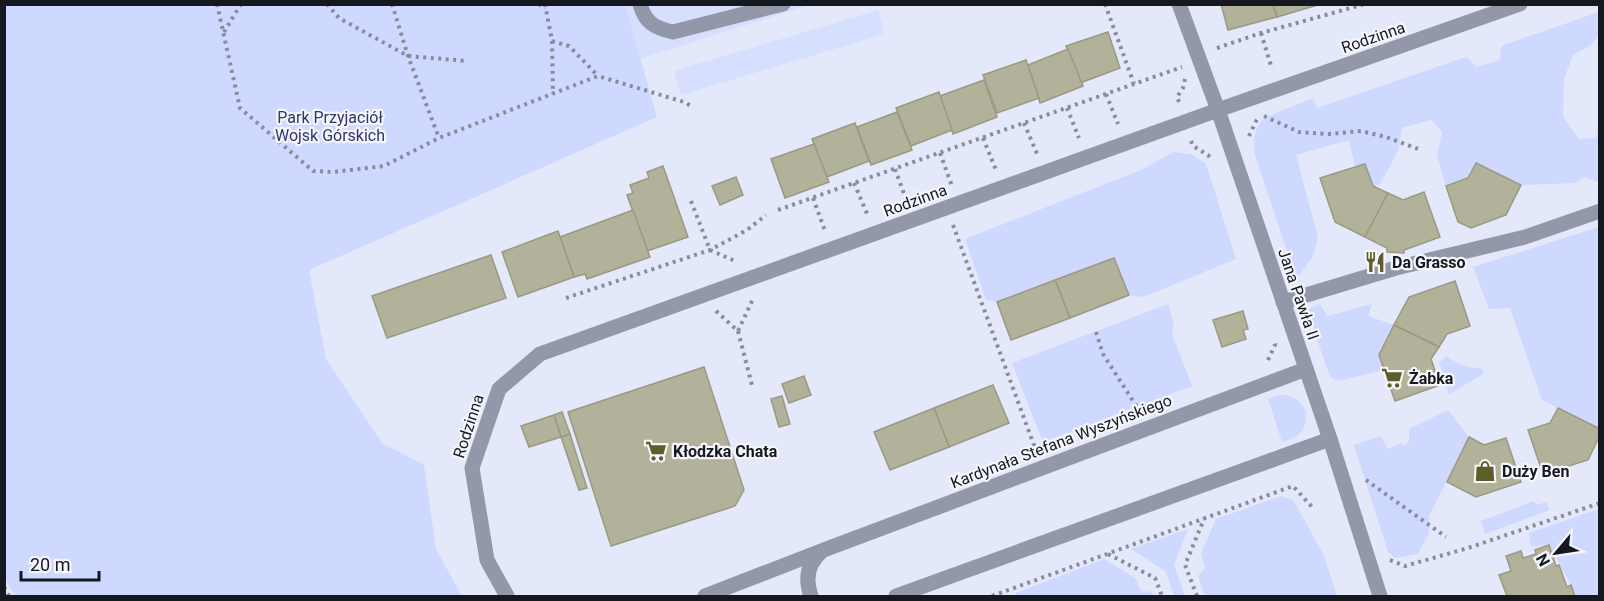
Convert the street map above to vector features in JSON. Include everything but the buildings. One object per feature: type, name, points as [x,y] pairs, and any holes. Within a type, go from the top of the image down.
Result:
[{"type":"street","points":[[640,4],[643,15],[657,28],[672,32],[783,4]]},
{"type":"street","name":"Jana Pawła II","points":[[1179,4],[1218,110],[1330,439],[1380,597]]},
{"type":"street","name":"Rodzinna","points":[[507,597],[487,560],[472,468],[499,389],[540,354],[1520,4]]},
{"type":"street","points":[[1283,302],[1396,268],[1525,237],[1599,211]]},
{"type":"street","name":"Kardynała Stefana Wyszyńskiego","points":[[705,597],[829,548],[1306,369]]},
{"type":"street","points":[[896,597],[1330,439]]},
{"type":"street","name":"Kardynała Stefana Wyszyńskiego","points":[[811,597],[807,586],[807,574],[811,563],[829,548]]},
{"type":"path","points":[[217,4],[240,108],[313,171],[333,172],[384,166],[438,138],[598,76]]},
{"type":"path","points":[[223,33],[241,4]]},
{"type":"path","points":[[327,4],[339,18],[408,56],[467,61]]},
{"type":"path","points":[[392,4],[438,138]]},
{"type":"path","points":[[539,4],[545,7],[552,41],[553,94]]},
{"type":"path","points":[[1105,4],[1134,84]]},
{"type":"path","points":[[1216,166],[1208,155],[1193,146],[1177,97],[1183,88],[1185,74],[1182,59],[1261,33],[1365,4]]},
{"type":"path","points":[[1248,139],[1260,114],[1283,104],[1261,33]]},
{"type":"path","points":[[552,41],[569,46],[598,76],[684,102],[693,107]]},
{"type":"path","points":[[778,210],[1184,67]]},
{"type":"path","points":[[1106,94],[1126,144]]},
{"type":"path","points":[[1067,108],[1086,158]]},
{"type":"path","points":[[1260,114],[1299,132],[1329,134],[1361,131],[1386,137],[1421,150]]},
{"type":"path","points":[[1024,123],[1045,173]]},
{"type":"path","points":[[983,138],[1003,188]]},
{"type":"path","points":[[940,153],[959,204]]},
{"type":"path","points":[[895,169],[913,220]]},
{"type":"path","points":[[854,183],[876,233]]},
{"type":"path","points":[[813,198],[832,249]]},
{"type":"path","points":[[691,201],[710,250],[738,263]]},
{"type":"path","points":[[566,298],[710,250],[747,230],[766,215]]},
{"type":"path","points":[[962,249],[1036,452]]},
{"type":"path","points":[[738,331],[757,290]]},
{"type":"path","points":[[712,308],[738,331],[753,389]]},
{"type":"path","points":[[1096,332],[1103,354],[1141,413]]},
{"type":"path","points":[[1265,363],[1275,345],[1271,334]]},
{"type":"path","points":[[1362,483],[1359,475],[1446,537]]},
{"type":"path","points":[[992,597],[1293,486],[1313,508]]},
{"type":"path","points":[[1384,555],[1393,563],[1405,566],[1468,548],[1599,503]]},
{"type":"path","points":[[1197,597],[1185,565],[1204,519]]},
{"type":"path","points":[[1107,554],[1155,579],[1162,597]]},
{"type":"path","points":[[4,587],[9,597]]},
{"type":"shaded area","points":[[625,4],[809,5],[640,59]]},
{"type":"shaded area","points":[[878,10],[885,34],[681,95],[674,71]]},
{"type":"green space","name":"Park Przyjaciół Wojsk Górskich","points":[[5,4],[625,5],[657,117],[309,270],[326,359],[382,443],[424,465],[436,549],[462,596],[15,596],[4,577]]},
{"type":"green space","points":[[1599,12],[1599,35],[1590,46],[1573,55],[1564,79],[1563,117],[1579,139],[1596,138],[1599,121],[1599,182],[1584,177],[1574,183],[1521,185],[1477,163],[1468,178],[1446,186],[1437,155],[1442,132],[1431,120],[1402,128],[1398,151],[1380,184],[1373,186],[1365,164],[1355,167],[1349,140],[1296,155],[1318,238],[1313,256],[1299,276],[1295,275],[1255,155],[1255,134],[1266,117],[1313,98],[1317,108],[1466,57],[1477,67],[1500,60],[1501,46]]},
{"type":"green space","points":[[1174,152],[1193,155],[1206,164],[1236,259],[1143,297],[1129,295],[1114,258],[997,302],[986,300],[965,239],[1141,170]]},
{"type":"green space","points":[[1600,227],[1599,429],[1542,400],[1510,308],[1489,309],[1473,267]]},
{"type":"green space","points":[[1168,304],[1174,324],[1172,334],[1192,386],[1043,442],[1012,363]]},
{"type":"green space","points":[[1320,304],[1327,316],[1372,304],[1368,316],[1394,325],[1379,355],[1384,370],[1338,381],[1330,377],[1307,310]]},
{"type":"green space","points":[[1447,356],[1463,365],[1482,368],[1483,374],[1449,394],[1439,363]]},
{"type":"green space","points":[[1277,395],[1292,397],[1303,406],[1306,412],[1305,426],[1300,433],[1282,442],[1268,399]]},
{"type":"green space","points":[[1448,410],[1469,437],[1429,516],[1429,533],[1418,554],[1395,558],[1388,552],[1354,445],[1380,436],[1388,449],[1400,443],[1405,446],[1409,441],[1409,429]]},
{"type":"green space","points":[[1281,496],[1294,501],[1324,556],[1337,596],[1205,596],[1198,576],[1205,568],[1201,554],[1216,519]]},
{"type":"green space","points":[[1534,501],[1537,505],[1546,502],[1549,510],[1485,534],[1481,521]]},
{"type":"green space","points":[[1599,509],[1599,596],[1577,596],[1549,545],[1531,547],[1529,533]]},
{"type":"green space","points":[[1188,529],[1174,565],[1185,596],[1174,596],[1166,572],[1131,549]]},
{"type":"green space","points":[[1104,559],[1135,578],[1141,591],[1152,592],[1154,596],[1017,596],[1016,593]]},
{"type":"place","name":"Da Grasso","points":[[1375,262]]},
{"type":"place","name":"Żabka","points":[[1392,378]]},
{"type":"place","name":"Kłodzka Chata","points":[[656,451]]},
{"type":"place","name":"Duży Ben","points":[[1485,471]]}]
